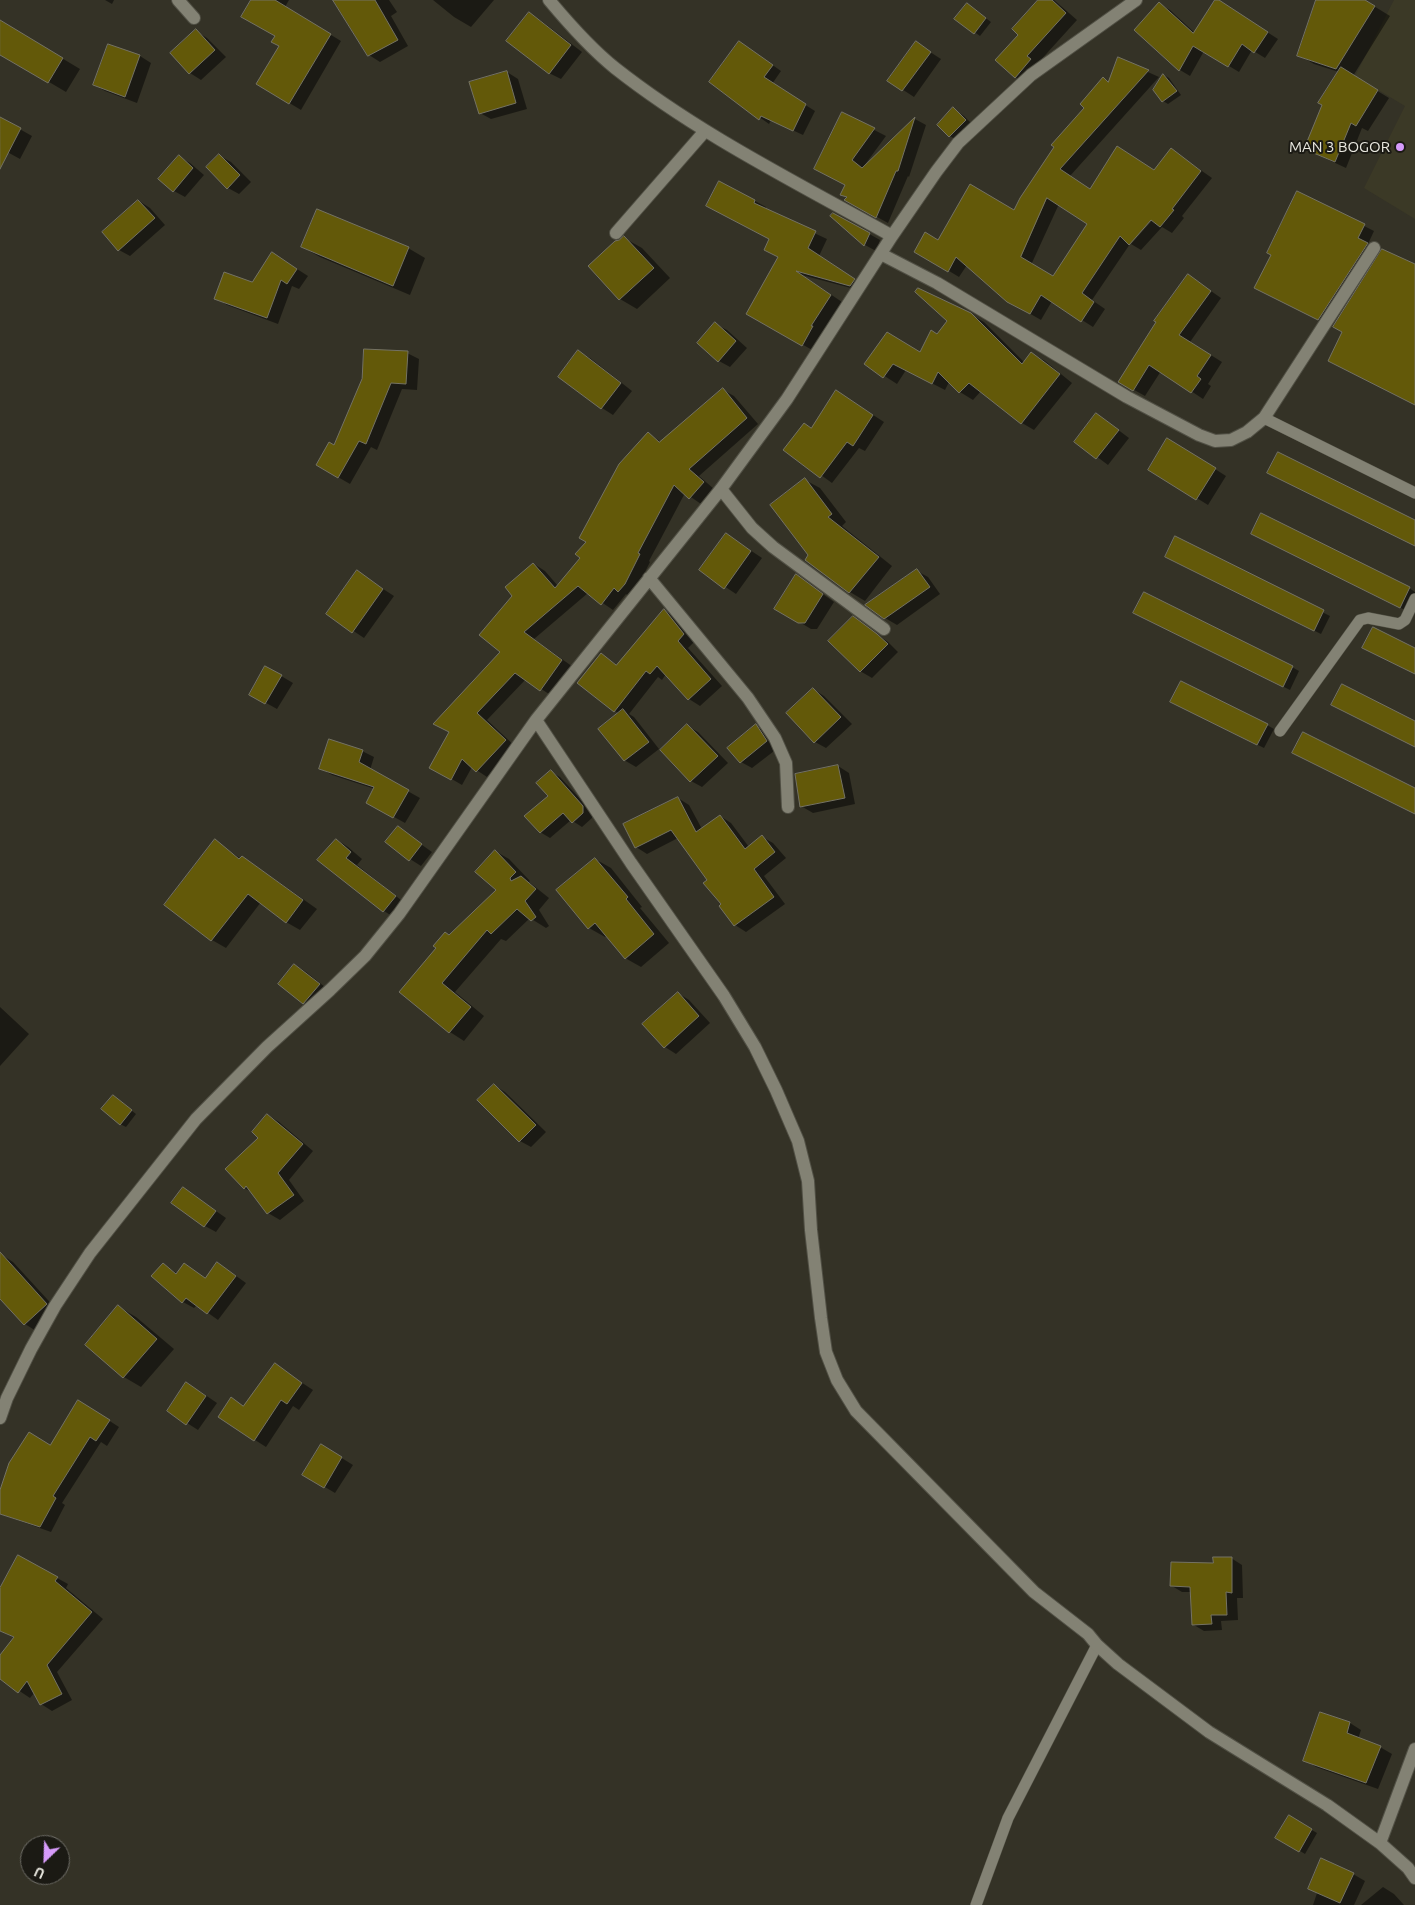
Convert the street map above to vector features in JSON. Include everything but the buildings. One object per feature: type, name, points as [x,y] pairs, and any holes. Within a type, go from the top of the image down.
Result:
[{"type":"street","points":[[178,0],[194,18]]},
{"type":"street","points":[[548,0],[579,34],[615,67],[706,131],[892,236]]},
{"type":"street","points":[[0,1418],[4,1396],[55,1306],[90,1253],[196,1119],[234,1079],[365,956],[399,914],[536,720],[721,490],[787,399],[892,236],[941,164],[958,143],[1031,75],[1136,0]]},
{"type":"street","points":[[616,233],[706,131]]},
{"type":"street","points":[[881,254],[937,283],[1127,398],[1199,435],[1215,441],[1231,440],[1247,432],[1264,418],[1374,248]]},
{"type":"street","points":[[721,490],[752,528],[773,547],[884,629]]},
{"type":"street","points":[[649,578],[748,698],[775,738],[786,763],[788,807]]},
{"type":"street","points":[[536,720],[631,863],[724,996],[755,1046],[776,1090],[798,1141],[808,1181],[811,1230],[826,1352],[837,1380],[856,1411],[1034,1592],[1088,1634],[1118,1664],[1209,1732],[1327,1805],[1380,1843],[1408,1868],[1415,1878]]},
{"type":"street","points":[[1380,1843],[1415,1749]]},
{"type":"lane","points":[[1264,418],[1415,493]]},
{"type":"lane","points":[[1280,731],[1360,620],[1368,618],[1399,624],[1405,620],[1415,598]]},
{"type":"lane","points":[[976,1905],[1008,1818],[1097,1645]]},
{"type":"shaded area","name":"MAN 3 BOGOR","points":[[1394,0],[1415,0],[1415,219],[1364,188],[1405,106],[1355,76]]},
{"type":"place","name":"MAN 3 BOGOR","points":[[1400,147]]}]
